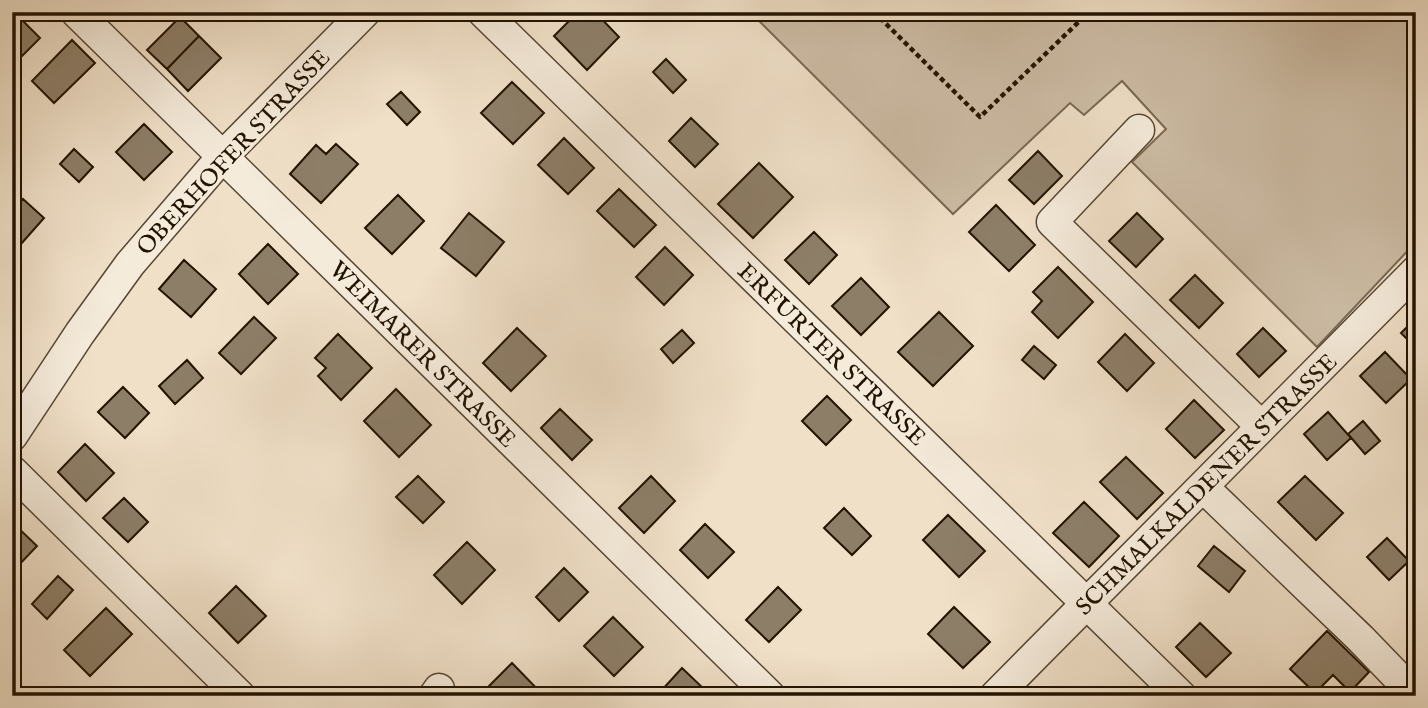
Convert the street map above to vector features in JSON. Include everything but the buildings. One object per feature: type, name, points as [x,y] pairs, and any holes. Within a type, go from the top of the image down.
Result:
[{"type":"street","name":"WEIMARER STRASSE","points":[[76,12],[770,696]]},
{"type":"street","name":"OBERHOFER STRASSE","points":[[12,436],[80,333],[130,264],[222,157],[365,12]]},
{"type":"street","name":"ERFURTER STRASSE","points":[[483,12],[1181,696]]},
{"type":"street","points":[[1139,130],[1052,222],[1261,426]]},
{"type":"street","name":"SCHMALKALDENER STRASSE","points":[[995,696],[1416,271]]},
{"type":"street","points":[[12,471],[240,696]]},
{"type":"street","points":[[1203,487],[1361,639],[1416,696]]},
{"type":"path","points":[[874,12],[981,117],[1087,15],[1080,12]]},
{"type":"shaded area","points":[[750,12],[1416,12],[1416,242],[1317,347],[1132,162],[1166,129],[1122,81],[1084,115],[1070,103],[953,214]]}]
